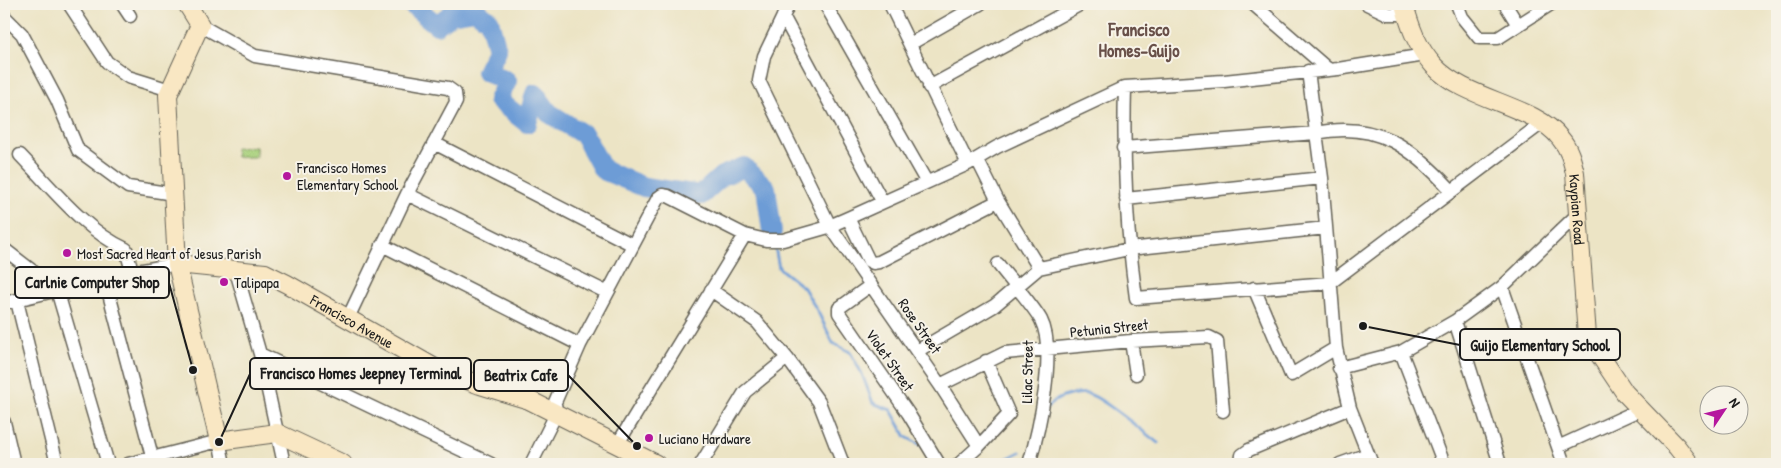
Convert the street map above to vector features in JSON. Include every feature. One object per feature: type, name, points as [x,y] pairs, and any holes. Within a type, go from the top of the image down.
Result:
[{"type":"street","points":[[69,4],[107,62],[128,77],[170,90]]},
{"type":"street","points":[[122,4],[130,16]]},
{"type":"street","points":[[187,4],[200,25],[255,56],[448,88],[455,93],[456,102],[407,194],[348,318]]},
{"type":"street","name":"Rose Street","points":[[789,4],[764,56],[760,81],[830,226],[917,351],[979,446]]},
{"type":"street","points":[[825,4],[926,181]]},
{"type":"street","points":[[890,4],[929,87],[972,161],[1039,268]]},
{"type":"street","points":[[910,44],[980,4]]},
{"type":"street","points":[[929,87],[1081,4]]},
{"type":"street","points":[[1253,4],[1329,70]]},
{"type":"street","points":[[1367,4],[1388,14],[1405,9]]},
{"type":"street","points":[[1457,4],[1462,17],[1479,38],[1498,38],[1551,4]]},
{"type":"street","points":[[1505,4],[1518,25]]},
{"type":"street","name":"Kaypian Road","points":[[1405,9],[1408,23],[1425,54],[1435,67],[1460,84],[1486,98],[1522,112],[1542,123],[1559,136],[1569,152],[1575,173],[1580,213],[1584,316],[1587,336],[1603,363],[1639,410],[1677,447],[1690,464]]},
{"type":"street","points":[[4,16],[22,34],[57,100],[78,150],[128,187],[174,194]]},
{"type":"street","points":[[783,16],[882,202]]},
{"type":"street","points":[[200,25],[168,95],[177,264],[224,464]]},
{"type":"street","points":[[531,464],[556,414],[555,402],[580,345],[606,292],[658,198],[662,195],[668,196],[745,236],[766,240],[783,240],[830,226],[848,218],[972,161],[1090,101],[1125,86],[1224,81],[1329,70],[1425,54]]},
{"type":"street","points":[[1308,71],[1322,178],[1339,368],[1350,408],[1370,459],[1340,464]]},
{"type":"street","points":[[1125,86],[1123,148],[1129,249],[1136,298],[1330,282],[1542,123]]},
{"type":"street","points":[[1123,148],[1316,133],[1333,130],[1358,130],[1386,137],[1408,148],[1428,163],[1452,191]]},
{"type":"street","points":[[434,143],[633,244]]},
{"type":"street","points":[[20,155],[76,212],[108,239],[126,249],[132,272]]},
{"type":"street","points":[[1126,199],[1322,178]]},
{"type":"street","points":[[407,194],[606,292]]},
{"type":"street","points":[[848,218],[869,261],[873,263],[998,201]]},
{"type":"street","points":[[1339,368],[1401,352],[1455,321],[1502,286],[1580,213]]},
{"type":"street","points":[[917,351],[967,324],[994,306],[1039,268],[1129,249],[1326,228]]},
{"type":"street","points":[[617,445],[745,236]]},
{"type":"street","points":[[382,245],[580,345]]},
{"type":"street","points":[[4,249],[57,290],[108,464]]},
{"type":"street","points":[[4,303],[132,272],[177,264]]},
{"type":"street","name":"Francisco Avenue","points":[[177,264],[265,273],[435,368],[480,385],[529,400],[656,464]]},
{"type":"street","name":"Lilac Street","points":[[998,264],[1040,320],[1047,351],[1045,396],[1038,437],[1029,464]]},
{"type":"street","points":[[236,271],[260,354],[284,464]]},
{"type":"street","points":[[105,279],[153,461]]},
{"type":"street","name":"Violet Street","points":[[871,285],[839,308],[839,313],[908,413],[939,464]]},
{"type":"street","points":[[1502,286],[1564,464]]},
{"type":"street","points":[[1254,288],[1291,374],[1336,348]]},
{"type":"street","points":[[711,290],[757,322],[787,358],[818,402],[843,464]]},
{"type":"street","points":[[17,301],[57,464]]},
{"type":"street","points":[[1455,321],[1500,464]]},
{"type":"street","name":"Petunia Street","points":[[940,385],[1005,353],[1047,351],[1131,341],[1215,339],[1217,341],[1223,411]]},
{"type":"street","points":[[1131,341],[1136,374]]},
{"type":"street","points":[[1401,352],[1444,464]]},
{"type":"street","points":[[260,354],[491,464]]},
{"type":"street","points":[[701,464],[745,392],[787,358]]},
{"type":"street","points":[[959,464],[1009,414],[986,361]]},
{"type":"street","points":[[1241,464],[1242,455],[1249,450],[1350,408]]},
{"type":"street","points":[[1558,447],[1639,410]]},
{"type":"street","points":[[4,422],[14,464]]},
{"type":"street","points":[[128,464],[153,461],[218,441],[277,433],[343,464]]},
{"type":"green space","points":[[256,147],[256,157],[236,157],[235,148]]},
{"type":"waterway","points":[[411,4],[437,25],[451,14],[475,10],[489,20],[497,50],[486,72],[507,81],[498,100],[527,123],[535,94],[549,113],[584,135],[603,170],[644,187],[701,195],[722,176],[744,167],[766,188],[772,232]]},
{"type":"waterway","points":[[775,247],[779,268],[804,288],[833,343],[850,352],[862,374],[873,403],[891,410],[906,437],[923,446]]},
{"type":"waterway","points":[[1046,408],[1065,396],[1088,394],[1103,401],[1158,443]]},
{"type":"waterway","points":[[1000,464],[1002,461],[1020,452]]},
{"type":"place","name":"Francisco Homes Elementary School","points":[[287,176]]},
{"type":"place","name":"Most Sacred Heart of Jesus Parish","points":[[67,253]]},
{"type":"place","name":"Talipapa","points":[[224,282]]},
{"type":"place","name":"Guijo Elementary School","points":[[1363,326]]},
{"type":"place","name":"Carlnie Computer Shop","points":[[193,370]]},
{"type":"place","name":"Luciano Hardware","points":[[649,438]]},
{"type":"place","name":"Francisco Homes Jeepney Terminal","points":[[219,442]]},
{"type":"place","name":"Beatrix Cafe","points":[[637,446]]},
{"type":"district","name":"Francisco Homes–Guijo","points":[[1139,39]]}]
